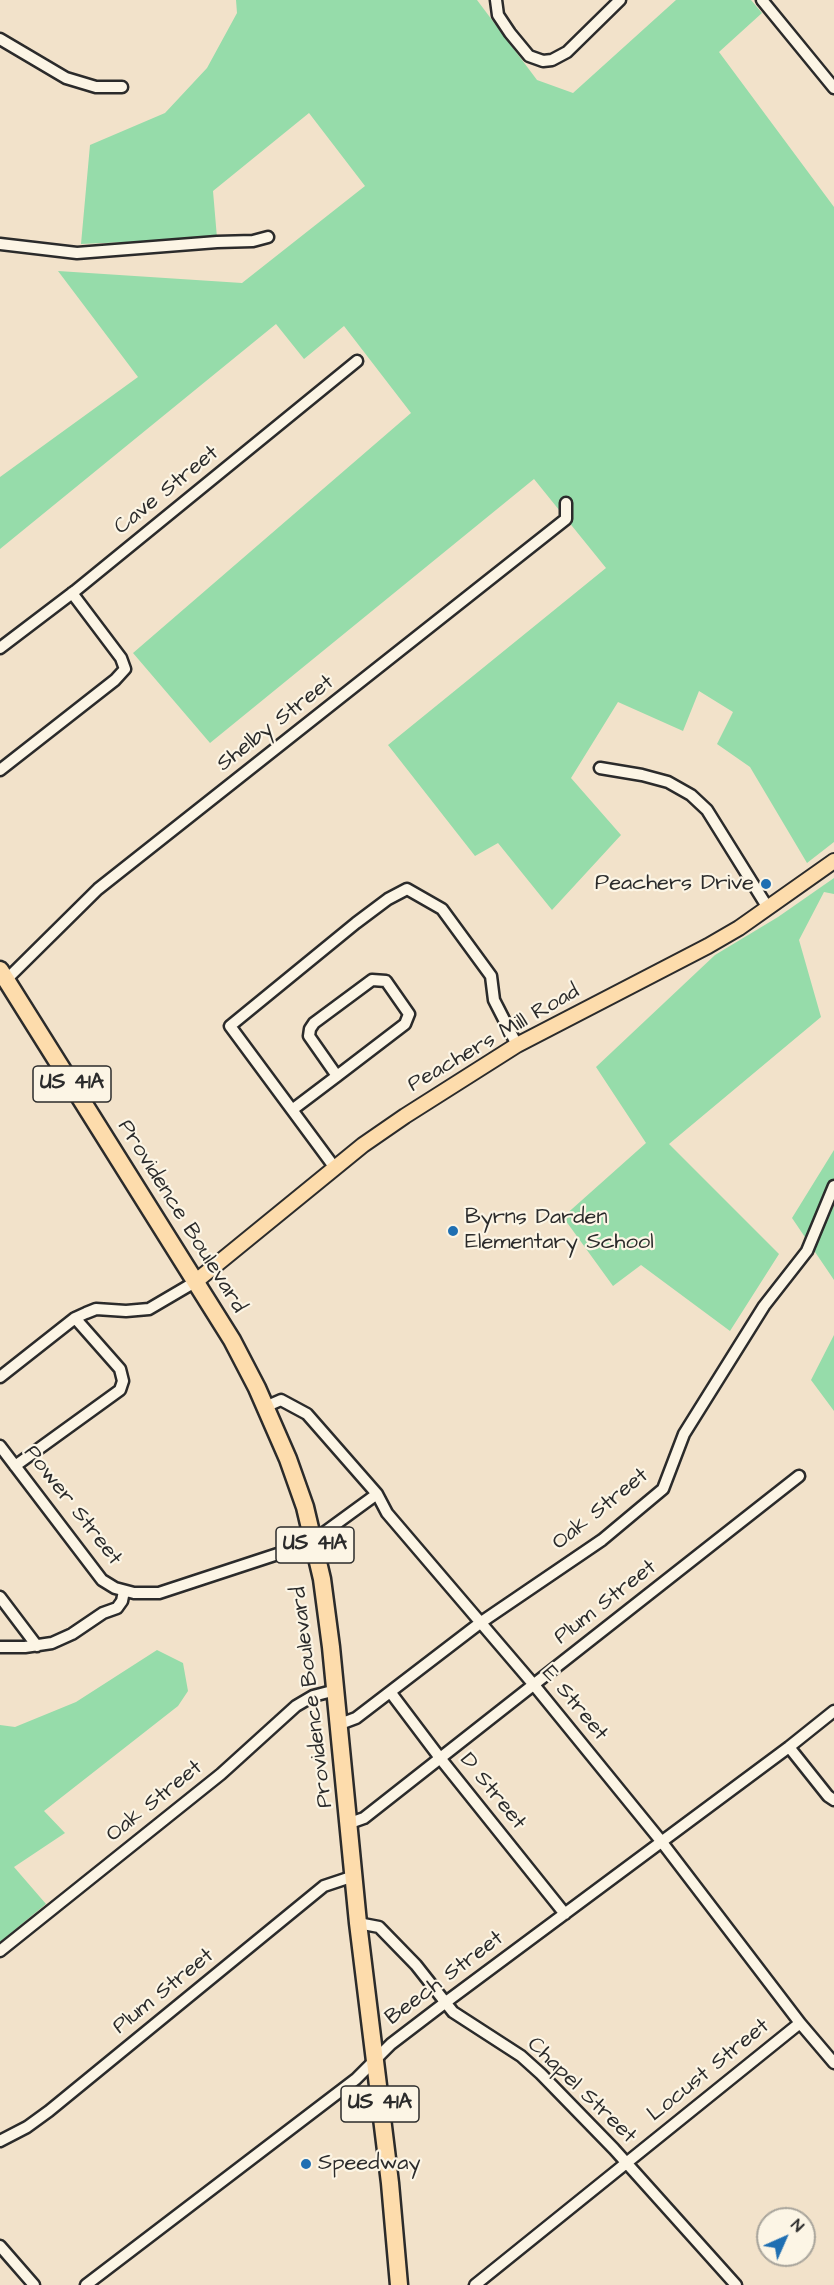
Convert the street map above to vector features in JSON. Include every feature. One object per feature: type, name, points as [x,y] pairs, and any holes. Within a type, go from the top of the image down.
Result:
[{"type":"highway","name":"Providence Boulevard","points":[[3,975],[232,1340],[288,1459],[314,1540],[325,1593],[340,1724],[358,1923],[390,2183],[399,2285]]},
{"type":"main road","name":"Peachers Mill Road","points":[[195,1282],[334,1168],[405,1116],[517,1045],[708,946],[768,908],[834,861]]},
{"type":"street","points":[[496,0],[498,15],[510,33],[529,56],[543,61],[552,60],[567,52],[620,0]]},
{"type":"street","points":[[762,0],[834,88]]},
{"type":"street","points":[[0,39],[66,78],[96,87],[122,87]]},
{"type":"street","points":[[0,244],[77,253],[253,241],[268,237]]},
{"type":"street","name":"Cave Street","points":[[0,648],[72,593],[357,361]]},
{"type":"street","name":"Shelby Street","points":[[3,975],[98,890],[566,519],[566,503]]},
{"type":"street","points":[[0,770],[125,669],[125,664],[72,593]]},
{"type":"street","points":[[600,768],[668,782],[691,795],[707,810],[768,908]]},
{"type":"street","points":[[334,1168],[230,1026],[388,899],[407,889],[442,909],[491,976],[494,1000],[517,1045]]},
{"type":"street","points":[[292,1110],[337,1076],[405,1024],[409,1014],[386,981],[372,980],[314,1023],[310,1029],[309,1036],[337,1076]]},
{"type":"street","name":"Oak Street","points":[[340,1724],[356,1718],[480,1623],[602,1540],[663,1489],[684,1434],[764,1306],[807,1251],[834,1186]]},
{"type":"street","points":[[0,1377],[75,1318],[96,1309],[133,1311],[149,1309],[195,1282]]},
{"type":"street","points":[[15,1466],[120,1390],[123,1381],[120,1369],[75,1318]]},
{"type":"street","name":"E Street","points":[[265,1407],[281,1400],[307,1414],[377,1494],[387,1513],[662,1841],[800,2024],[834,2063]]},
{"type":"street","name":"Power Street","points":[[0,1446],[102,1580],[124,1591],[142,1594],[159,1593],[259,1561],[314,1540],[377,1494]]},
{"type":"street","name":"Plum Street","points":[[350,1823],[364,1818],[799,1476]]},
{"type":"street","points":[[0,1647],[37,1646],[52,1643],[72,1634],[104,1613],[117,1608],[122,1601],[124,1591]]},
{"type":"street","points":[[0,1597],[37,1646]]},
{"type":"street","name":"Oak Street","points":[[0,1951],[221,1774],[296,1706],[313,1696],[336,1690]]},
{"type":"street","name":"D Street","points":[[391,1693],[565,1914]]},
{"type":"street","name":"Beech Street","points":[[86,2285],[356,2079],[375,2058],[446,2002],[789,1747],[834,1711]]},
{"type":"street","points":[[789,1747],[828,1796],[834,1800]]},
{"type":"street","name":"Plum Street","points":[[0,2142],[49,2111],[324,1886],[354,1876]]},
{"type":"street","name":"Chapel Street","points":[[358,1923],[379,1927],[416,1965],[453,2012],[521,2056],[626,2163],[736,2285]]},
{"type":"street","name":"Locust Street","points":[[475,2285],[800,2024]]},
{"type":"street","points":[[0,2246],[34,2285]]},
{"type":"green space","points":[[236,0],[477,0],[537,80],[573,93],[676,0],[751,0],[762,13],[719,52],[834,207],[834,842],[807,863],[750,767],[717,744],[733,712],[699,691],[683,731],[618,702],[571,778],[621,835],[552,910],[498,843],[475,856],[388,745],[606,568],[534,479],[210,743],[133,653],[411,413],[344,326],[304,359],[276,324],[0,549],[0,477],[138,377],[58,271],[242,283],[365,186],[309,113],[213,191],[217,238],[81,244],[90,145],[165,113],[207,68],[237,13]]},
{"type":"green space","points":[[834,878],[834,894],[824,892],[799,940],[821,1017],[669,1144],[779,1254],[730,1331],[641,1265],[613,1286],[563,1217],[646,1143],[596,1067],[715,955],[778,917]]},
{"type":"green space","points":[[834,1150],[834,1280],[792,1218]]},
{"type":"green space","points":[[834,1335],[834,1411],[811,1380]]},
{"type":"green space","points":[[157,1650],[183,1663],[188,1691],[178,1706],[44,1811],[65,1833],[14,1867],[46,1904],[0,1942],[0,1725],[15,1727],[76,1702]]},
{"type":"place","name":"Peachers Drive","points":[[766,884]]},
{"type":"place","name":"Byrns Darden Elementary School","points":[[453,1231]]},
{"type":"place","name":"Speedway","points":[[306,2164]]}]
